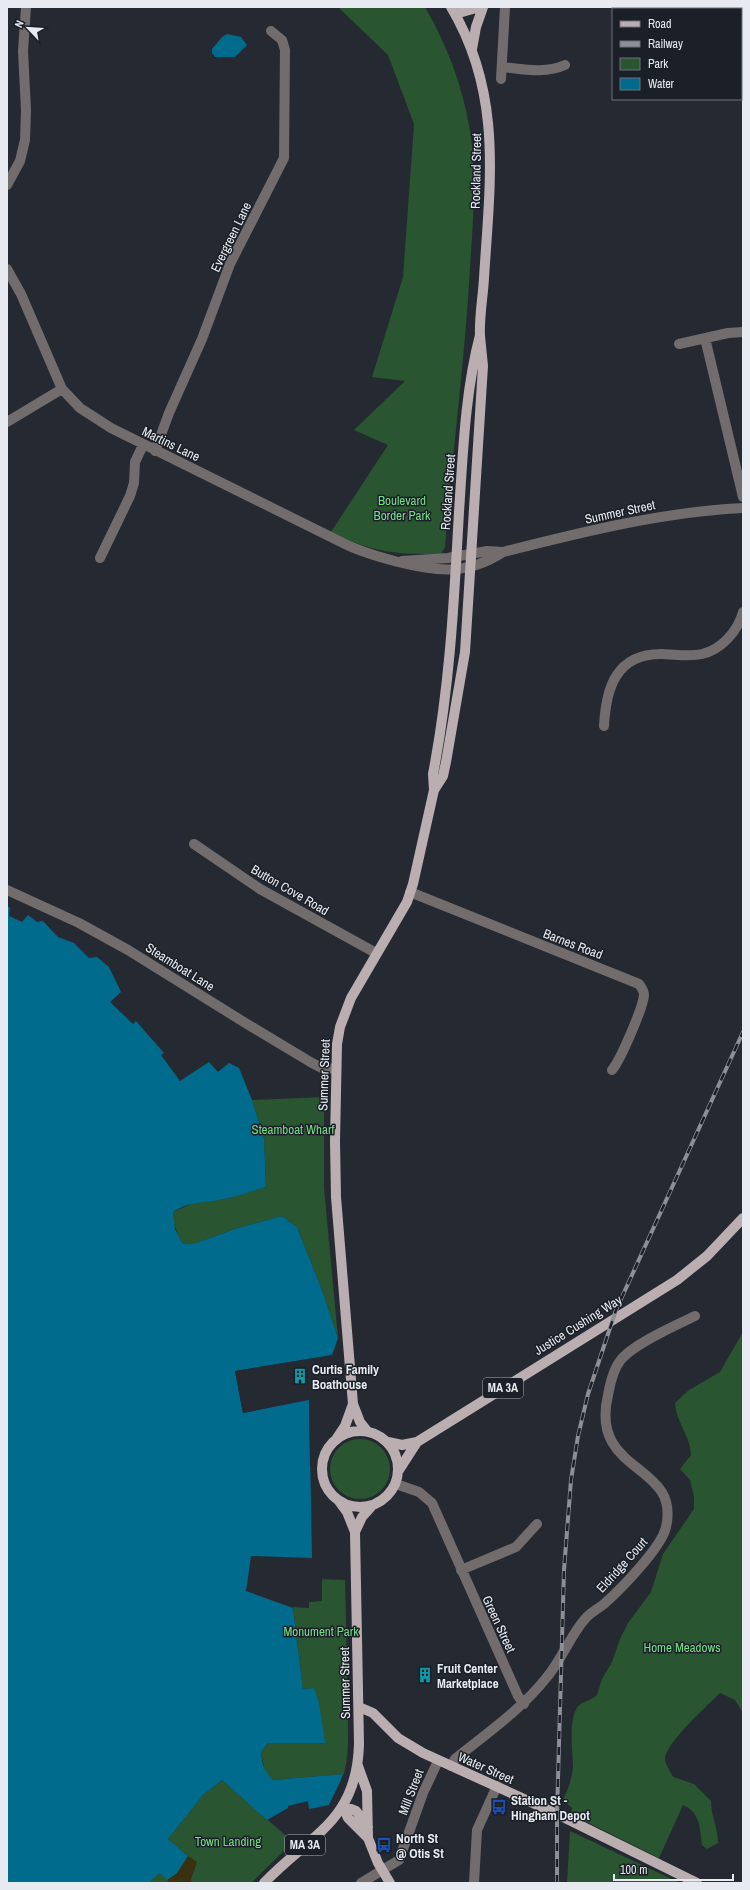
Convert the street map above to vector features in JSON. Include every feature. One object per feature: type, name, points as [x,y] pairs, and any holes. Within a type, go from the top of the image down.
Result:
[{"type":"main road","name":"Rockland Street","points":[[472,554],[483,366],[480,335],[491,148],[486,103],[472,49],[453,11],[480,7]]},
{"type":"main road","points":[[472,49],[476,27],[484,7]]},
{"type":"main road","name":"Rockland Street","points":[[457,556],[463,456],[472,365],[480,335]]},
{"type":"main road","name":"Summer Street","points":[[434,790],[443,776],[460,692],[465,652],[472,554]]},
{"type":"main road","name":"Summer Street","points":[[368,1432],[360,1422],[353,1404],[336,1197],[336,1069],[338,1037],[344,1017],[358,985],[401,914],[410,892],[434,790],[433,774],[450,667],[457,556]]},
{"type":"main road","name":"Justice Cushing Way","points":[[388,1442],[402,1445],[417,1442],[677,1280],[699,1264],[726,1238],[743,1218]]},
{"type":"main road","name":"Summer Street","points":[[336,1439],[345,1426],[353,1404]]},
{"type":"main road","points":[[336,1439],[348,1434],[368,1432]]},
{"type":"main road","name":"MA 3A","points":[[368,1432],[378,1435],[388,1442]]},
{"type":"main road","name":"MA 3A","points":[[336,1439],[326,1451],[322,1468],[326,1488],[339,1501]]},
{"type":"main road","points":[[388,1442],[395,1455],[399,1470]]},
{"type":"main road","name":"Justice Cushing Way","points":[[399,1470],[417,1442]]},
{"type":"main road","name":"MA 3A","points":[[371,1507],[383,1501],[396,1484],[399,1470]]},
{"type":"main road","points":[[339,1501],[352,1506],[371,1507]]},
{"type":"main road","name":"Summer Street","points":[[339,1501],[347,1512],[355,1532],[359,1707],[358,1766],[354,1783],[343,1806]]},
{"type":"main road","name":"Summer Street","points":[[355,1532],[362,1517],[371,1507]]},
{"type":"main road","name":"Water Street","points":[[359,1707],[373,1713],[404,1742],[438,1761],[497,1786],[697,1883]]},
{"type":"main road","points":[[358,1766],[367,1791],[369,1833],[382,1870],[390,1883]]},
{"type":"main road","points":[[343,1806],[348,1818],[369,1833]]},
{"type":"main road","name":"MA 3A","points":[[264,1883],[330,1823],[343,1806]]},
{"type":"street","points":[[7,185],[20,161],[25,140],[26,110],[23,47],[26,7]]},
{"type":"street","points":[[501,79],[505,7]]},
{"type":"street","name":"Evergreen Lane","points":[[155,451],[167,416],[200,342],[230,264],[284,158],[285,50],[282,40],[271,31]]},
{"type":"street","points":[[502,67],[538,71],[554,69],[565,65]]},
{"type":"street","name":"Martins Lane","points":[[7,269],[21,294],[62,389],[73,402],[87,414],[143,445],[353,548],[374,556],[424,569],[456,569]]},
{"type":"street","points":[[679,344],[734,332],[743,332]]},
{"type":"street","points":[[705,338],[743,497]]},
{"type":"street","points":[[7,422],[62,389]]},
{"type":"street","points":[[100,558],[130,496],[134,483],[135,462],[143,445]]},
{"type":"street","name":"Summer Street","points":[[457,556],[487,551],[503,552],[658,517],[696,511],[743,508]]},
{"type":"street","name":"Summer Street","points":[[456,569],[490,561],[503,552]]},
{"type":"street","name":"Martins Lane","points":[[398,562],[457,556]]},
{"type":"street","points":[[604,726],[606,701],[610,685],[616,675],[626,666],[638,658],[653,655],[695,655],[708,652],[720,645],[732,633],[743,612]]},
{"type":"street","name":"Button Cove Road","points":[[194,844],[260,889],[376,953]]},
{"type":"street","name":"Steamboat Lane","points":[[7,890],[79,923],[128,950],[312,1063],[324,1068],[336,1069]]},
{"type":"street","name":"Barnes Road","points":[[410,892],[639,984],[643,991],[642,1002],[620,1058],[612,1070]]},
{"type":"street","name":"Eldridge Court","points":[[524,1704],[554,1668],[582,1622],[610,1599],[655,1550],[664,1534],[668,1517],[666,1499],[657,1484],[625,1459],[612,1442],[606,1426],[606,1406],[612,1379],[621,1359],[639,1346],[695,1316]]},
{"type":"street","name":"Green Street","points":[[396,1484],[419,1492],[432,1503],[518,1696],[524,1704]]},
{"type":"street","points":[[461,1570],[513,1548],[537,1524]]},
{"type":"street","points":[[451,1766],[456,1759],[524,1704]]},
{"type":"street","name":"Mill Street","points":[[361,1883],[395,1864],[400,1857],[423,1793],[438,1761]]},
{"type":"street","points":[[474,1883],[477,1830],[497,1786]]},
{"type":"green space","name":"Boulevard Border Park","points":[[338,7],[425,7],[447,51],[463,98],[467,115],[472,148],[474,182],[468,302],[445,547],[441,554],[411,554],[384,551],[345,539],[331,532],[388,445],[354,430],[405,381],[372,377],[403,277],[414,124],[388,55]]},
{"type":"green space","name":"Steamboat Wharf","points":[[324,1097],[324,1188],[338,1338],[322,1290],[297,1227],[282,1216],[238,1228],[196,1243],[183,1244],[176,1229],[173,1217],[173,1212],[193,1203],[224,1199],[266,1187],[264,1138],[252,1100]]},
{"type":"green space","name":"Home Meadows","points":[[743,1332],[743,1713],[735,1700],[720,1693],[671,1744],[665,1760],[667,1767],[673,1777],[694,1784],[711,1801],[718,1843],[707,1849],[702,1845],[700,1827],[696,1816],[689,1808],[683,1805],[659,1858],[571,1814],[572,1808],[563,1800],[572,1775],[572,1729],[574,1714],[579,1706],[597,1695],[602,1679],[612,1662],[620,1639],[628,1623],[651,1592],[663,1554],[694,1509],[694,1497],[690,1480],[680,1469],[691,1455],[689,1442],[678,1417],[675,1403],[689,1390],[720,1372]]},
{"type":"green space","points":[[354,1439],[366,1439],[377,1444],[385,1452],[390,1463],[388,1481],[377,1494],[366,1499],[354,1499],[343,1494],[335,1486],[330,1475],[330,1463],[335,1452],[343,1444]]},
{"type":"green space","name":"Monument Park","points":[[322,1579],[345,1580],[348,1737],[344,1774],[273,1780],[265,1772],[261,1752],[314,1688],[303,1689],[293,1607],[309,1608],[309,1602],[322,1601]]},
{"type":"green space","name":"Town Landing","points":[[222,1780],[293,1842],[251,1883],[149,1883],[160,1873],[177,1873],[188,1856],[168,1839],[203,1795]]},
{"type":"green space","points":[[570,1831],[680,1883],[567,1883]]},
{"type":"sand","points":[[188,1856],[197,1862],[191,1879],[192,1883],[170,1883],[167,1880],[177,1873]]},
{"type":"water","points":[[227,34],[241,37],[247,45],[235,57],[215,57],[212,53],[212,49],[222,37]]},
{"type":"water","points":[[7,905],[10,908],[9,916],[22,922],[28,915],[37,922],[43,921],[58,937],[74,943],[89,958],[97,957],[109,967],[121,992],[110,1002],[133,1024],[136,1021],[164,1053],[161,1055],[180,1081],[209,1062],[218,1072],[229,1063],[239,1068],[252,1100],[264,1138],[266,1187],[217,1201],[192,1204],[180,1208],[173,1212],[175,1229],[183,1244],[196,1243],[238,1228],[282,1216],[297,1227],[322,1290],[338,1338],[332,1355],[235,1371],[243,1413],[309,1399],[312,1558],[251,1556],[246,1591],[293,1608],[303,1689],[314,1688],[319,1703],[325,1743],[268,1743],[261,1752],[263,1764],[267,1774],[273,1780],[343,1774],[329,1805],[309,1809],[308,1801],[288,1806],[288,1808],[267,1820],[222,1780],[203,1795],[168,1839],[188,1856],[177,1873],[167,1880],[160,1873],[149,1883],[7,1883]]},
{"type":"pier","points":[[334,1355],[332,1357],[237,1372],[244,1410],[311,1398],[312,1466],[310,1466],[309,1400],[243,1413],[235,1371]]},
{"type":"railway","points":[[557,1883],[557,1814],[564,1570],[571,1480],[578,1436],[588,1394],[616,1310],[743,1032]]},
{"type":"place","name":"Curtis Family Boathouse","points":[[300,1376]]},
{"type":"place","name":"Fruit Center Marketplace","points":[[425,1675]]},
{"type":"place","name":"Station St - Hingham Depot","points":[[499,1807]]},
{"type":"place","name":"North St @ Otis St","points":[[384,1845]]}]
